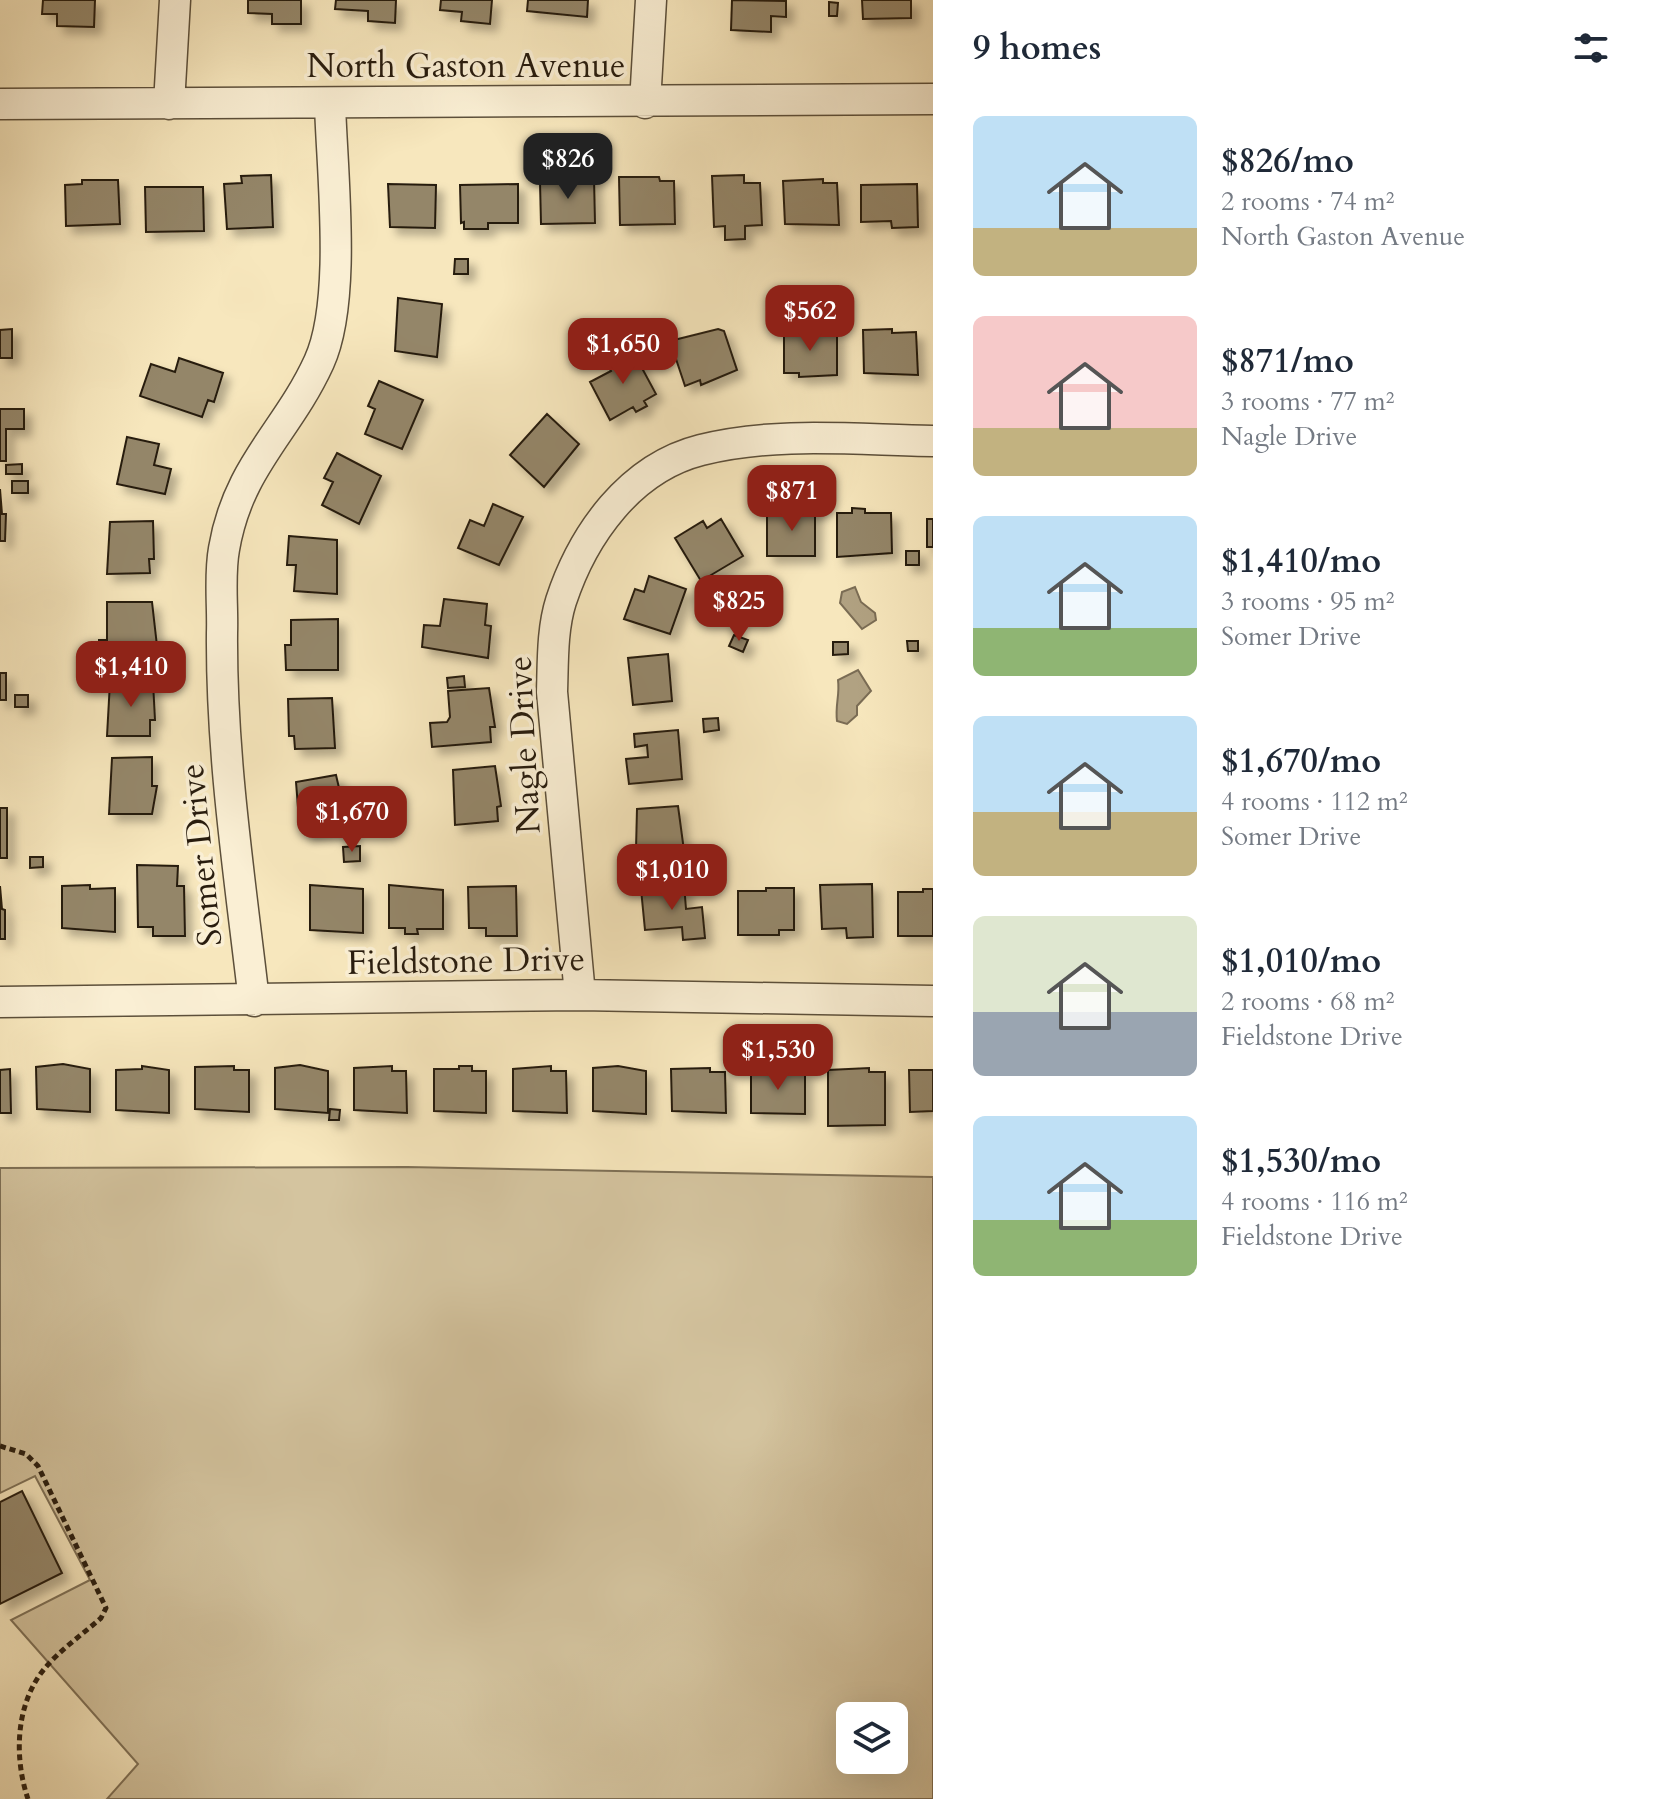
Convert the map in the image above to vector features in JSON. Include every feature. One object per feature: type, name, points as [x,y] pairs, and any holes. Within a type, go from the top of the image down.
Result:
[{"type":"street","points":[[169,104],[175,0]]},
{"type":"street","points":[[645,103],[651,0]]},
{"type":"street","name":"North Gaston Avenue","points":[[0,104],[645,103],[933,99]]},
{"type":"street","name":"Somer Drive","points":[[254,1001],[227,765],[222,680],[223,553],[231,512],[245,479],[305,389],[320,360],[332,324],[335,282],[330,104]]},
{"type":"street","name":"Nagle Drive","points":[[580,995],[552,692],[553,649],[561,602],[586,544],[615,501],[654,471],[699,451],[765,439],[933,441]]},
{"type":"street","name":"Fieldstone Drive","points":[[0,1002],[580,995],[933,1001]]},
{"type":"path","points":[[0,1446],[26,1454],[38,1466],[106,1608],[101,1618],[44,1669],[27,1703],[17,1746],[20,1777],[28,1799]]},
{"type":"shaded area","points":[[855,587],[861,602],[875,613],[876,620],[862,629],[840,603],[842,592]]},
{"type":"shaded area","points":[[858,670],[871,691],[857,706],[857,715],[847,724],[837,721],[838,680]]},
{"type":"shaded area","points":[[407,1167],[933,1177],[933,1799],[107,1799],[138,1764],[11,1620],[90,1580],[35,1476],[0,1493],[0,1168]]},
{"type":"building","points":[[43,0],[95,0],[94,27],[57,26],[57,14],[42,14]]},
{"type":"building","points":[[248,0],[301,0],[301,24],[272,24],[272,14],[248,13]]},
{"type":"building","points":[[336,0],[396,0],[395,23],[368,21],[368,11],[335,9]]},
{"type":"building","points":[[441,0],[492,0],[490,24],[461,21],[462,12],[440,10]]},
{"type":"building","points":[[528,0],[588,0],[587,17],[527,11]]},
{"type":"building","points":[[732,0],[786,1],[786,17],[771,16],[771,32],[731,30]]},
{"type":"building","points":[[862,0],[911,0],[911,18],[863,19]]},
{"type":"building","points":[[829,2],[838,3],[837,16],[829,16]]},
{"type":"building","points":[[271,175],[273,227],[227,229],[224,184],[242,183],[241,176]]},
{"type":"building","points":[[744,175],[744,183],[760,183],[762,225],[745,226],[745,239],[725,240],[725,226],[714,227],[712,176]]},
{"type":"building","points":[[619,177],[659,177],[660,181],[674,181],[675,224],[620,225]]},
{"type":"building","points":[[557,178],[594,178],[595,223],[541,224],[540,182],[557,182]]},
{"type":"building","points":[[823,179],[823,183],[837,183],[839,225],[785,224],[783,181]]},
{"type":"building","points":[[82,180],[118,180],[120,224],[66,226],[65,185],[82,184]]},
{"type":"building","points":[[388,184],[436,185],[435,228],[390,227]]},
{"type":"building","points":[[518,184],[518,223],[488,223],[488,229],[464,229],[464,222],[461,223],[460,185]]},
{"type":"building","points":[[917,184],[918,227],[892,228],[891,221],[861,222],[861,185]]},
{"type":"building","points":[[145,187],[203,187],[204,231],[146,232]]},
{"type":"building","points":[[455,259],[468,259],[468,274],[454,274]]},
{"type":"building","points":[[398,298],[442,304],[437,357],[395,351]]},
{"type":"building","points":[[12,329],[12,358],[0,358],[0,330]]},
{"type":"building","points":[[718,329],[724,331],[737,370],[701,385],[700,380],[685,386],[670,341]]},
{"type":"building","points":[[784,329],[837,333],[837,375],[799,377],[799,373],[784,373]]},
{"type":"building","points":[[892,329],[892,333],[916,332],[918,375],[864,373],[863,330]]},
{"type":"building","points":[[626,351],[631,360],[636,357],[656,394],[644,401],[647,406],[636,412],[633,407],[610,420],[590,382],[611,371],[606,361]]},
{"type":"building","points":[[179,358],[223,373],[214,402],[208,400],[202,417],[140,396],[151,364],[175,372]]},
{"type":"building","points":[[379,381],[423,400],[402,449],[365,434],[375,409],[368,406]]},
{"type":"building","points":[[0,409],[24,409],[24,429],[6,429],[6,461],[0,461]]},
{"type":"building","points":[[547,414],[579,444],[544,487],[510,455]]},
{"type":"building","points":[[127,437],[159,444],[154,465],[171,469],[165,494],[117,484]]},
{"type":"building","points":[[337,453],[381,476],[359,524],[322,505],[333,482],[324,478]]},
{"type":"building","points":[[22,464],[22,474],[6,474],[6,465]]},
{"type":"building","points":[[12,481],[28,481],[28,493],[12,493]]},
{"type":"building","points":[[0,489],[2,514],[6,514],[5,541],[0,541]]},
{"type":"building","points":[[493,504],[523,517],[499,565],[458,548],[470,520],[484,526]]},
{"type":"building","points":[[785,507],[815,507],[815,556],[767,556],[767,516],[785,516]]},
{"type":"building","points":[[852,508],[865,509],[865,513],[891,513],[892,553],[837,557],[837,513],[852,513]]},
{"type":"building","points":[[721,519],[743,556],[701,581],[675,538],[703,521],[707,528]]},
{"type":"building","points":[[927,519],[933,519],[933,547],[927,547]]},
{"type":"building","points":[[153,521],[154,559],[149,559],[150,573],[107,574],[110,522]]},
{"type":"building","points":[[289,536],[337,540],[337,594],[294,591],[296,565],[287,565]]},
{"type":"building","points":[[906,551],[919,551],[919,565],[906,565]]},
{"type":"building","points":[[649,576],[686,589],[670,634],[624,619],[635,589],[644,592]]},
{"type":"building","points":[[444,599],[487,604],[485,625],[491,626],[488,658],[422,647],[424,625],[440,626]]},
{"type":"building","points":[[107,602],[152,602],[157,646],[150,646],[150,657],[99,657],[99,640],[107,640]]},
{"type":"building","points":[[338,619],[338,670],[286,670],[285,645],[291,645],[291,620]]},
{"type":"building","points":[[734,635],[748,640],[743,652],[729,646]]},
{"type":"building","points":[[907,641],[918,641],[918,651],[908,651]]},
{"type":"building","points":[[833,642],[848,642],[848,654],[833,655]]},
{"type":"building","points":[[668,654],[672,701],[633,705],[628,658]]},
{"type":"building","points":[[0,673],[6,673],[6,700],[0,700]]},
{"type":"building","points":[[464,676],[465,687],[448,688],[447,678]]},
{"type":"building","points":[[110,682],[153,682],[155,720],[150,720],[150,736],[107,736]]},
{"type":"building","points":[[489,688],[495,727],[490,727],[491,742],[432,747],[430,723],[447,722],[450,717],[448,691]]},
{"type":"building","points":[[15,695],[28,695],[28,707],[15,707]]},
{"type":"building","points":[[332,698],[335,748],[295,749],[294,736],[289,736],[288,699]]},
{"type":"building","points":[[718,718],[719,730],[704,732],[703,719]]},
{"type":"building","points":[[678,730],[682,779],[629,784],[626,759],[648,757],[647,745],[635,747],[634,734]]},
{"type":"building","points":[[152,757],[152,786],[157,786],[152,814],[109,814],[112,758]]},
{"type":"building","points":[[495,766],[501,806],[497,807],[498,821],[455,825],[453,770]]},
{"type":"building","points":[[336,775],[348,827],[305,834],[303,820],[299,820],[296,782]]},
{"type":"building","points":[[678,806],[685,858],[642,862],[641,849],[636,849],[637,809]]},
{"type":"building","points":[[0,808],[7,808],[7,858],[0,858]]},
{"type":"building","points":[[360,846],[360,861],[344,862],[343,847]]},
{"type":"building","points":[[30,857],[43,857],[43,867],[30,868]]},
{"type":"building","points":[[137,865],[178,866],[177,886],[184,886],[185,936],[153,936],[153,927],[138,927]]},
{"type":"building","points":[[684,884],[686,909],[702,907],[705,938],[683,940],[682,927],[645,930],[641,889]]},
{"type":"building","points":[[872,884],[873,937],[847,938],[846,928],[822,929],[820,885]]},
{"type":"building","points":[[90,885],[90,889],[115,888],[115,932],[62,928],[62,886]]},
{"type":"building","points":[[310,885],[363,889],[363,933],[310,930]]},
{"type":"building","points":[[389,885],[443,890],[443,929],[417,929],[418,934],[405,934],[405,928],[389,928]]},
{"type":"building","points":[[0,886],[2,909],[5,910],[5,939],[0,939]]},
{"type":"building","points":[[516,886],[517,936],[486,936],[486,928],[469,928],[468,887]]},
{"type":"building","points":[[766,888],[794,888],[794,930],[779,930],[779,935],[738,935],[738,891],[766,891]]},
{"type":"building","points":[[923,889],[933,889],[933,936],[898,936],[898,892],[923,892]]},
{"type":"building","points":[[63,1064],[90,1069],[90,1112],[37,1109],[36,1067]]},
{"type":"building","points":[[300,1065],[328,1071],[328,1113],[275,1109],[275,1068]]},
{"type":"building","points":[[142,1066],[169,1070],[169,1113],[116,1110],[116,1070],[142,1069]]},
{"type":"building","points":[[234,1066],[234,1070],[249,1070],[249,1112],[195,1109],[195,1067]]},
{"type":"building","points":[[392,1066],[392,1071],[406,1071],[407,1113],[354,1110],[354,1068]]},
{"type":"building","points":[[459,1066],[472,1066],[472,1071],[486,1071],[486,1113],[434,1111],[434,1069],[459,1069]]},
{"type":"building","points":[[551,1066],[551,1071],[566,1071],[567,1113],[513,1111],[513,1069]]},
{"type":"building","points":[[618,1066],[646,1071],[646,1114],[593,1111],[593,1068]]},
{"type":"building","points":[[776,1067],[805,1072],[805,1114],[751,1113],[751,1072],[776,1072]]},
{"type":"building","points":[[710,1068],[710,1072],[725,1072],[726,1113],[672,1111],[671,1069]]},
{"type":"building","points":[[869,1068],[869,1072],[885,1072],[885,1125],[828,1126],[828,1070]]},
{"type":"building","points":[[10,1069],[11,1113],[0,1113],[0,1070]]},
{"type":"building","points":[[909,1070],[933,1070],[933,1111],[910,1112]]},
{"type":"building","points":[[330,1109],[340,1110],[339,1120],[329,1120]]},
{"type":"building","points":[[22,1491],[62,1573],[0,1604],[0,1502]]}]
